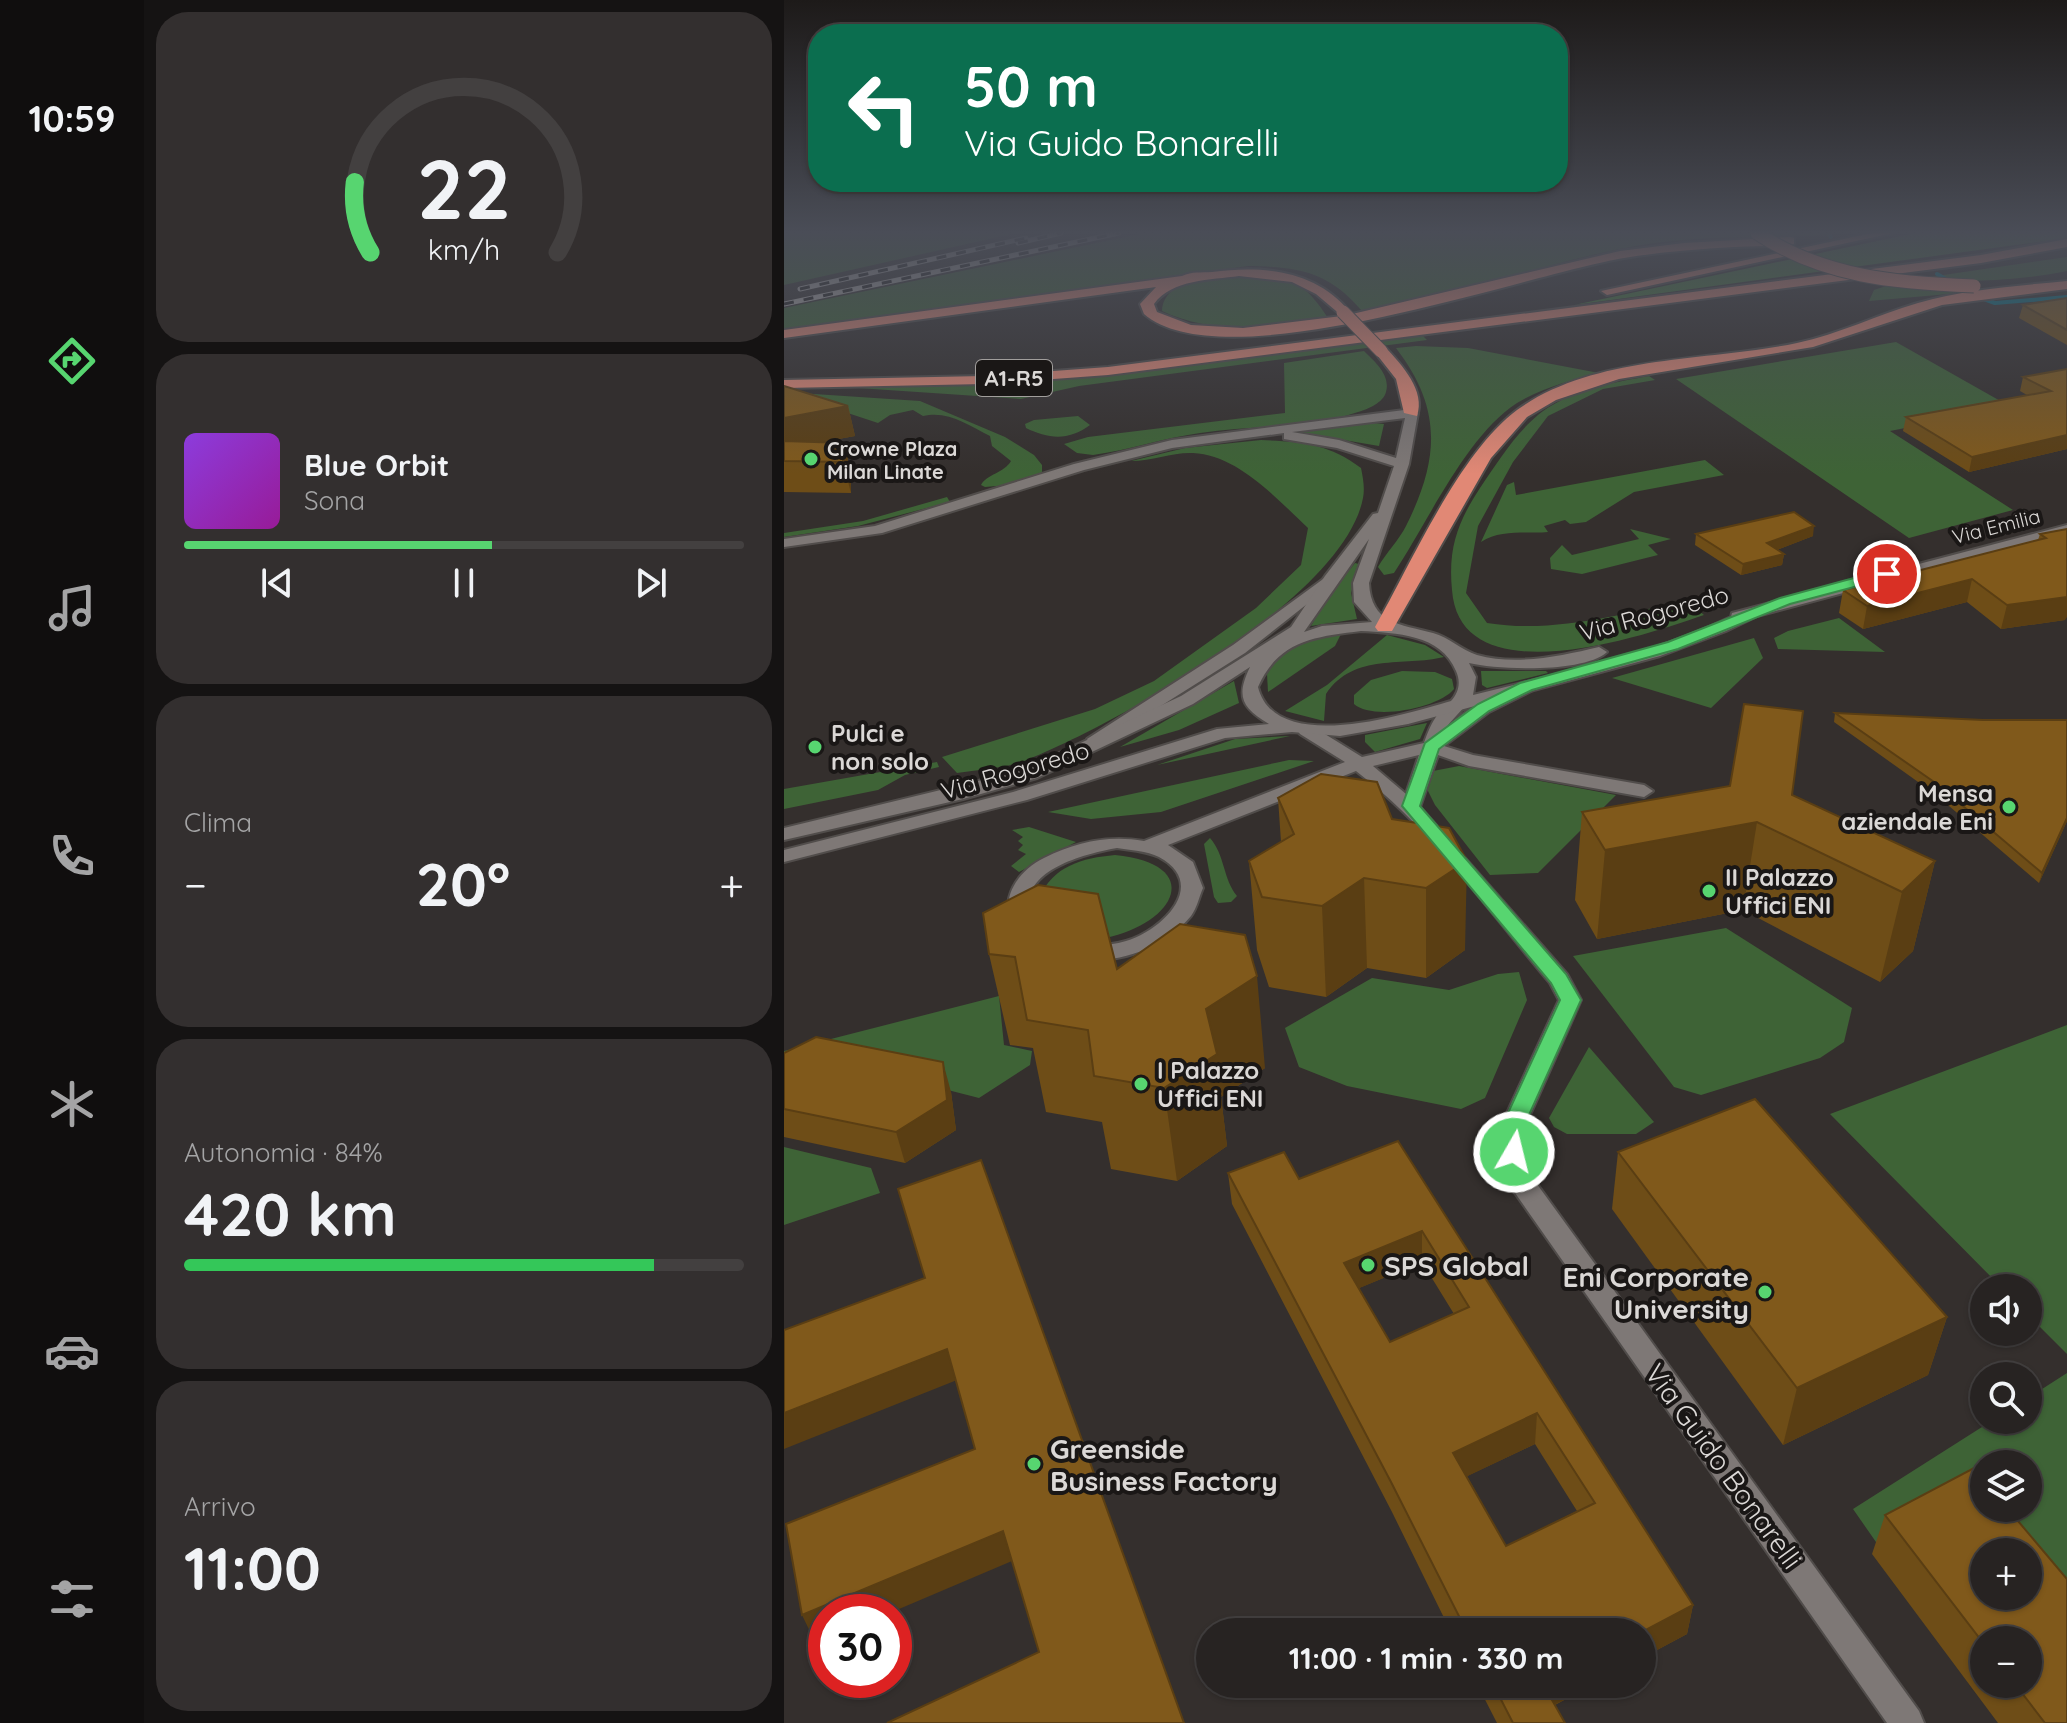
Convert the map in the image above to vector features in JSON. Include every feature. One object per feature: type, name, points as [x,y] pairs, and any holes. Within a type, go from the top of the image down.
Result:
[{"type":"highway","points":[[784,334],[927,313]]},
{"type":"highway","points":[[1151,313],[1167,322],[1196,328],[1265,330],[1390,313]]},
{"type":"highway","points":[[1344,313],[1404,375],[1411,392],[1412,413]]},
{"type":"highway","points":[[1378,330],[1481,313]]},
{"type":"highway","points":[[1378,330],[1519,313]]},
{"type":"highway","points":[[1385,627],[1473,474],[1512,422],[1540,404],[1577,388],[1643,371],[1822,341],[1907,313]]},
{"type":"highway","name":"A1-R5","points":[[784,376],[945,374],[1059,368],[1378,330]]},
{"type":"highway","name":"A1-R5","points":[[784,384],[984,380],[1108,371],[1378,330]]},
{"type":"street","points":[[784,543],[877,530],[1079,467],[1172,444],[1412,413],[1402,464],[1361,583],[1362,602],[1385,627]]},
{"type":"street","points":[[1213,438],[1312,439],[1362,450],[1402,464]]},
{"type":"street","points":[[784,834],[963,793],[1051,765],[1163,712],[1269,650],[1297,630],[1330,579],[1391,497]]},
{"type":"street","name":"Via Emilia","points":[[1751,613],[1846,584],[2067,529]]},
{"type":"street","points":[[1051,765],[1239,649],[1330,579]]},
{"type":"street","name":"Via Rogoredo","points":[[1269,650],[1288,641],[1343,628],[1385,627],[1423,635],[1474,659],[1504,663],[1571,659],[1751,613]]},
{"type":"street","name":"Via Rogoredo","points":[[784,856],[1020,796],[1223,733],[1269,727],[1306,730],[1366,726],[1457,705],[1702,637],[1751,613]]},
{"type":"street","name":"Via Guido Bonarelli","points":[[1269,650],[1251,675],[1252,701],[1276,720],[1306,730],[1411,806],[1559,979],[1570,1000],[1513,1126],[1514,1152],[1522,1183],[1907,1723]]},
{"type":"street","points":[[1411,806],[1440,722],[1467,693],[1468,678],[1464,662],[1455,652]]},
{"type":"street","points":[[1149,846],[1181,862],[1192,876],[1194,893],[1188,910],[1173,927],[1151,940],[1110,951],[1068,951],[1044,943],[1022,924],[1018,911],[1019,895],[1029,878],[1045,864],[1091,845],[1117,842],[1149,846],[1357,764],[1431,747],[1483,708],[1526,686]]},
{"type":"street","points":[[1431,747],[1469,760],[1644,791]]},
{"type":"green space","points":[[784,313],[899,313],[784,329]]},
{"type":"green space","points":[[1168,313],[1325,313],[1328,318],[1265,327],[1202,324]]},
{"type":"green space","points":[[1423,336],[1427,340],[1079,386],[1021,399],[858,388],[1088,376]]},
{"type":"green space","points":[[1896,342],[2011,407],[1890,431],[2013,510],[1909,538],[1676,379]]},
{"type":"green space","points":[[1396,348],[1468,348],[1599,373],[1537,393],[1498,418],[1449,481],[1394,573],[1384,575],[1378,567],[1406,526],[1425,478],[1430,456],[1431,434],[1422,392]]},
{"type":"green space","points":[[1364,351],[1381,369],[1387,386],[1378,402],[1358,412],[1320,421],[1187,435],[1093,455],[1077,453],[1064,444],[1088,437],[1285,413],[1284,363]]},
{"type":"green space","points":[[1649,376],[1655,380],[1603,389],[1548,416],[1513,462],[1478,526],[1466,593],[1487,623],[1512,626],[1588,621],[1688,601],[1704,615],[1600,645],[1558,651],[1519,651],[1486,642],[1463,623],[1452,590],[1453,549],[1472,501],[1513,441],[1544,410],[1589,389]]},
{"type":"green space","points":[[784,392],[920,401],[1005,437],[1034,455],[1042,465],[1042,473],[1008,485],[985,487],[981,485],[987,478],[1011,461],[992,446],[990,436],[966,423],[941,415],[923,416],[913,410],[890,415],[878,423]]},
{"type":"green space","points":[[1078,416],[1090,425],[1066,436],[1042,434],[1026,428],[1025,424],[1034,420]]},
{"type":"green space","points":[[1384,424],[1379,446],[1291,431]]},
{"type":"green space","points":[[1261,440],[1314,445],[1337,453],[1361,468],[1363,498],[1347,536],[1315,576],[1272,615],[1222,652],[1116,717],[1021,762],[957,773],[942,757],[1095,709],[1154,681],[1256,608],[1301,565],[1308,528],[1241,470],[1226,461],[1193,453],[1131,461],[1185,448]]},
{"type":"green space","points":[[1705,460],[1724,475],[1634,492],[1586,522],[1570,524],[1565,520],[1544,526],[1548,532],[1505,534],[1481,542],[1507,485],[1514,482],[1516,495]]},
{"type":"green space","points":[[947,497],[950,502],[858,526],[784,537],[784,533],[863,521]]},
{"type":"green space","points":[[1630,529],[1671,539],[1648,545],[1658,555],[1582,574],[1551,569],[1550,558],[1562,545],[1572,555],[1639,539]]},
{"type":"green space","points":[[1355,563],[1359,564],[1351,593],[1357,619],[1311,626],[1326,599]]},
{"type":"green space","points":[[1839,618],[1885,652],[1778,649],[1774,638],[1788,631]]},
{"type":"green space","points":[[1341,634],[1335,646],[1268,692],[1267,674],[1281,657],[1309,641]]},
{"type":"green space","points":[[1387,635],[1425,645],[1444,657],[1365,666],[1351,672],[1337,681],[1326,694],[1324,721],[1285,711],[1327,685]]},
{"type":"green space","points":[[1754,638],[1763,658],[1711,708],[1612,678]]},
{"type":"green space","points":[[1402,671],[1435,672],[1452,679],[1454,689],[1435,702],[1406,710],[1376,712],[1354,704],[1354,695],[1371,680]]},
{"type":"green space","points":[[1481,671],[1548,673],[1487,688],[1482,685]]},
{"type":"green space","points":[[1234,681],[1239,703],[1179,730],[1120,747]]},
{"type":"green space","points":[[1427,723],[1420,739],[1375,752],[1365,742],[1365,735]]},
{"type":"green space","points":[[1290,736],[1157,765],[1235,739]]},
{"type":"green space","points":[[1289,760],[1314,761],[1161,812],[1091,819],[1048,812]]},
{"type":"green space","points":[[937,762],[939,767],[905,775],[878,790],[784,809],[784,789]]},
{"type":"green space","points":[[1459,766],[1616,795],[1538,873],[1490,875],[1435,805],[1427,789],[1433,771]]},
{"type":"green space","points":[[1029,827],[1076,842],[1019,872],[1011,866],[1026,854],[1018,850],[1023,845],[1018,841],[1023,837],[1012,830]]},
{"type":"green space","points":[[1210,838],[1237,896],[1231,902],[1218,903],[1214,897],[1204,844]]},
{"type":"green space","points":[[1115,855],[1143,861],[1162,870],[1170,881],[1171,894],[1164,908],[1150,920],[1105,938],[1039,898],[1060,871],[1080,861]]},
{"type":"green space","points":[[1726,928],[1852,1008],[1844,1042],[1820,1058],[1701,1095],[1674,1087],[1573,956]]},
{"type":"green space","points":[[1519,972],[1527,1000],[1485,1098],[1461,1109],[1347,1086],[1299,1067],[1285,1028],[1372,978],[1449,990],[1498,974]]},
{"type":"green space","points":[[999,996],[1004,1045],[1032,1051],[1030,1065],[979,1098],[831,1060],[784,1074],[784,1051]]},
{"type":"green space","points":[[2067,1025],[2067,1354],[2042,1329],[2042,1274],[1988,1274],[1830,1114]]},
{"type":"green space","points":[[1589,1047],[1654,1122],[1636,1134],[1567,1134],[1554,1127],[1549,1118]]},
{"type":"green space","points":[[784,1147],[871,1168],[880,1193],[784,1225]]},
{"type":"green space","points":[[2067,1373],[2067,1723],[2002,1723],[1985,1698],[2042,1698],[2042,1626],[1970,1626],[1970,1677],[1853,1509],[1971,1434],[2042,1434],[2042,1389]]},
{"type":"building","points":[[2038,313],[2067,313],[2067,330]]},
{"type":"building","points":[[2067,369],[2067,435],[1972,457],[1906,417],[2051,391],[2023,377]]},
{"type":"building","points":[[784,386],[848,406],[784,418]]},
{"type":"building","points":[[784,441],[844,443],[843,462],[784,461]]},
{"type":"building","points":[[1794,512],[1814,526],[1767,543],[1784,554],[1743,564],[1696,534]]},
{"type":"building","points":[[2067,529],[2067,597],[2007,605],[1972,579],[1867,606],[1843,590],[2046,538],[2040,534]]},
{"type":"building","points":[[1744,704],[1803,711],[1792,795],[1935,861],[1902,892],[1757,822],[1605,850],[1582,812],[1730,786]]},
{"type":"building","name":"Mensa aziendale Eni","points":[[1835,713],[1983,720],[2067,720],[2067,818],[2042,873],[1937,784]]},
{"type":"building","points":[[1321,774],[1377,782],[1392,819],[1449,828],[1467,861],[1426,888],[1364,878],[1322,906],[1262,897],[1249,861],[1294,834],[1278,798]]},
{"type":"building","points":[[1038,885],[1098,894],[1117,969],[1180,924],[1245,935],[1257,976],[1206,1009],[1217,1054],[1164,1088],[1094,1076],[1088,1030],[1027,1020],[1015,957],[989,954],[983,913]]},
{"type":"building","points":[[816,1037],[943,1062],[947,1100],[896,1132],[784,1109],[784,1053]]},
{"type":"building","points":[[1755,1099],[1947,1317],[1797,1388],[1618,1152]]},
{"type":"building","name":"Greenside Business Factory","points":[[1398,1141],[1693,1605],[1656,1625],[1656,1618],[1460,1618],[1228,1173],[1284,1152],[1299,1179]],"holes":[[[1422,1231],[1469,1307],[1390,1342],[1344,1263]],[[1537,1413],[1595,1503],[1506,1546],[1453,1453]]]},
{"type":"building","name":"Greenside Business Factory","points":[[981,1160],[1184,1723],[887,1723],[1039,1652],[1003,1531],[852,1594],[808,1594],[808,1612],[802,1615],[786,1524],[975,1449],[947,1349],[784,1413],[784,1330],[925,1278],[898,1189]]},
{"type":"building","points":[[1970,1470],[1970,1522],[2019,1522],[2032,1538],[1970,1538],[1970,1610],[2042,1610],[2042,1549],[2067,1579],[2067,1723],[2045,1723],[2026,1698],[2042,1698],[2042,1626],[1970,1626],[1885,1515]]},
{"type":"building","points":[[1500,1698],[1551,1698],[1565,1723],[1513,1723]]},
{"type":"place","name":"Crowne Plaza Milan Linate","points":[[811,459]]},
{"type":"place","name":"Pulci e non solo","points":[[815,747]]},
{"type":"place","name":"Mensa aziendale Eni","points":[[2009,807]]},
{"type":"place","name":"II Palazzo Uffici ENI","points":[[1709,891]]},
{"type":"place","name":"I Palazzo Uffici ENI","points":[[1141,1084]]},
{"type":"place","name":"SPS Global","points":[[1368,1265]]},
{"type":"place","name":"Eni Corporate University","points":[[1765,1292]]},
{"type":"place","name":"Greenside Business Factory","points":[[1034,1464]]},
{"type":"route","points":[[1514,1152],[1513,1126],[1570,1000],[1559,979],[1411,806],[1431,747],[1483,708],[1526,686],[1673,646],[1702,637],[1751,613],[1785,601],[1887,574]]}]
